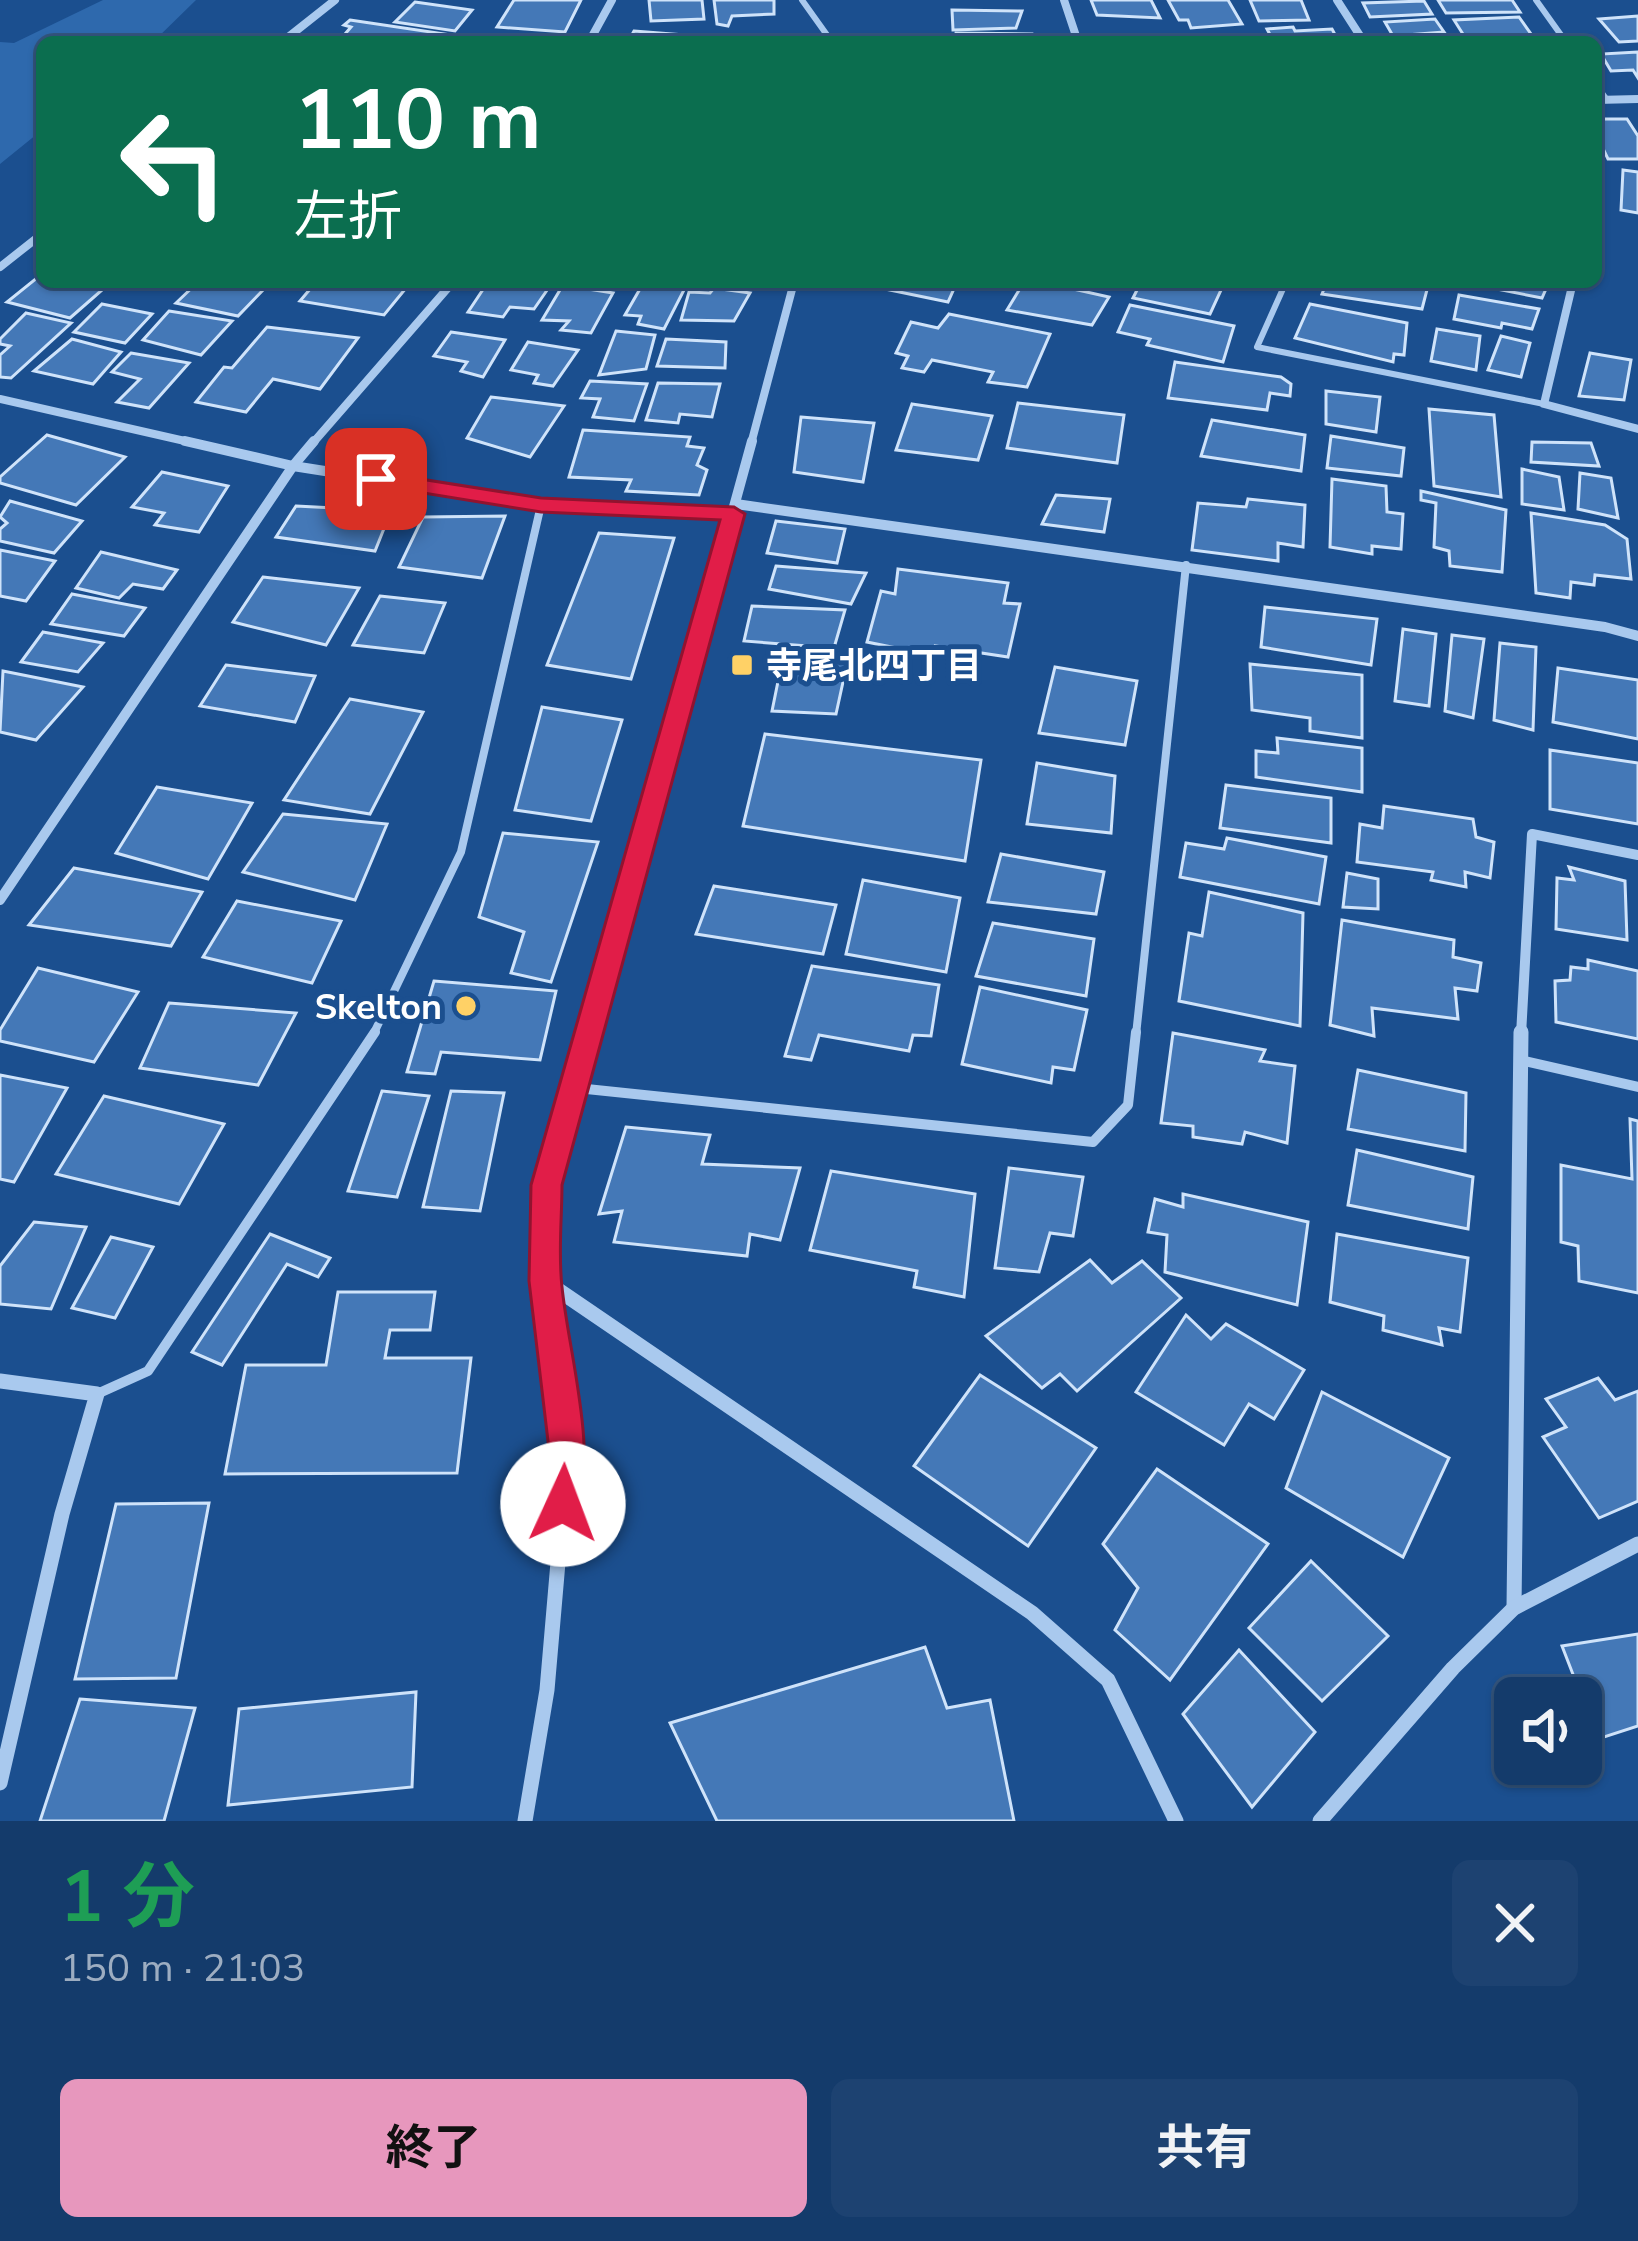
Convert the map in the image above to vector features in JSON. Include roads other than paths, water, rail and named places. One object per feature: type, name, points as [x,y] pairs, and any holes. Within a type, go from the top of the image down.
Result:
[{"type":"street","points":[[290,36],[335,0]]},
{"type":"street","points":[[592,36],[613,0]]},
{"type":"street","points":[[1064,0],[1076,36]]},
{"type":"street","points":[[1337,0],[1360,36]]},
{"type":"street","points":[[1602,100],[1638,99]]},
{"type":"street","points":[[0,267],[36,239]]},
{"type":"street","points":[[0,900],[293,466],[448,288]]},
{"type":"street","points":[[525,1821],[547,1690],[567,1458],[545,1281],[547,1185],[792,288]]},
{"type":"street","points":[[1572,288],[1544,404],[1638,428]]},
{"type":"street","points":[[0,399],[293,466],[541,505],[735,509],[1186,565],[1605,627],[1638,636]]},
{"type":"street","points":[[1514,1608],[1520,1060],[1532,834],[1638,856]]},
{"type":"street","points":[[545,1281],[1032,1613],[1108,1680],[1175,1821]]},
{"type":"street","points":[[0,1381],[97,1394],[62,1514],[0,1783]]},
{"type":"street","points":[[1320,1821],[1453,1668],[1514,1608],[1638,1544]]},
{"type":"lane","points":[[802,0],[828,36]]},
{"type":"lane","points":[[1536,0],[1562,36]]},
{"type":"lane","points":[[1283,288],[1257,347],[1544,404]]},
{"type":"lane","points":[[97,1394],[148,1371],[372,1038],[461,852],[541,505]]},
{"type":"lane","points":[[577,1088],[1093,1142],[1128,1105],[1186,565]]},
{"type":"lane","points":[[1520,1060],[1638,1088]]},
{"type":"place","name":"寺尾北四丁目","points":[[742,665]]},
{"type":"place","name":"Skelton","points":[[466,1006]]}]
